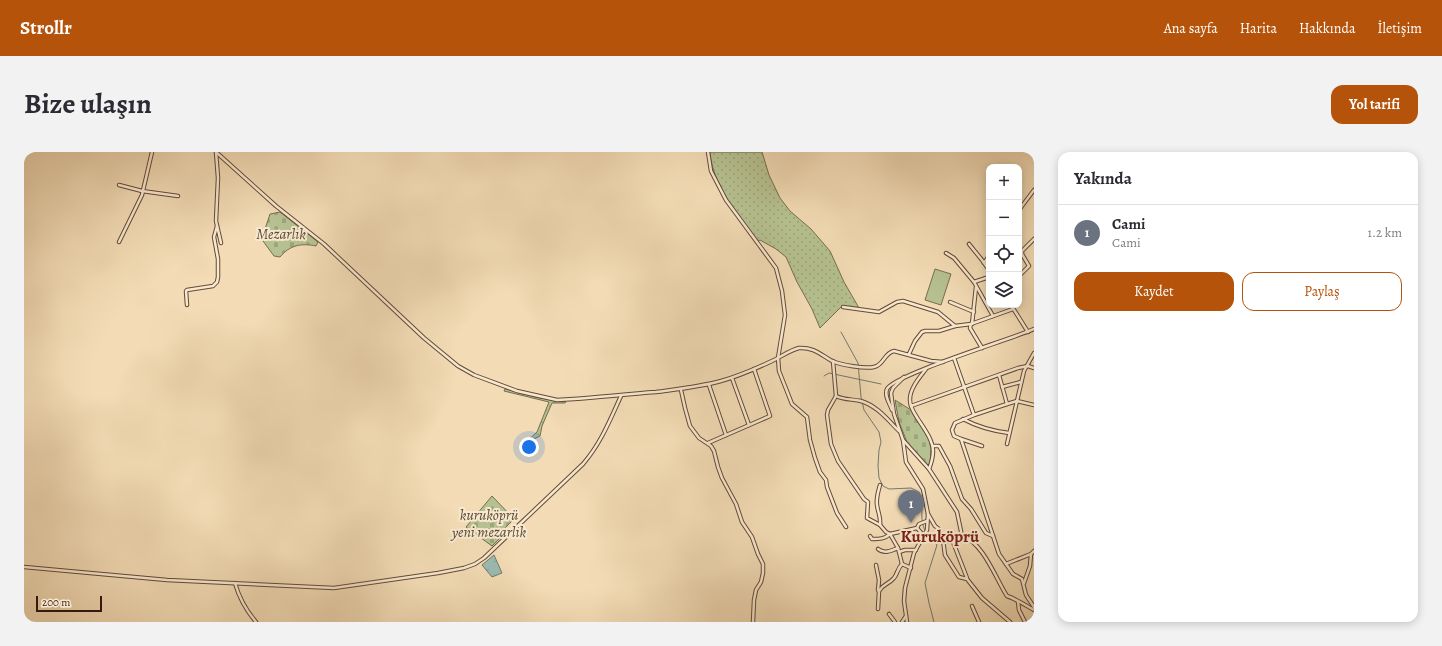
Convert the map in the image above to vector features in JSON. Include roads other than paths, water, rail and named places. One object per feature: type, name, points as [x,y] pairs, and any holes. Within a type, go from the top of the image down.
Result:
[{"type":"street","points":[[119,242],[142,195],[152,152]]},
{"type":"street","points":[[216,152],[218,178],[216,221],[221,243]]},
{"type":"street","points":[[216,152],[276,206],[324,244],[424,338],[458,366],[495,384],[517,391],[557,400],[681,390],[709,385],[732,378],[799,348],[810,348],[818,351],[833,362],[860,367],[876,367],[891,351],[897,351],[931,361],[943,362]]},
{"type":"street","points":[[708,152],[711,171],[726,200],[776,268],[782,291],[785,316],[778,358],[779,371],[792,404],[807,417],[810,440],[815,458],[820,472],[826,480],[827,487],[837,513],[846,527]]},
{"type":"street","points":[[119,185],[142,191],[178,196]]},
{"type":"street","points":[[1022,206],[1034,190]]},
{"type":"street","points":[[187,305],[187,290],[213,286],[218,280],[218,259],[214,237],[217,226]]},
{"type":"street","points":[[1022,273],[1029,266],[1022,254],[1023,250],[1034,239]]},
{"type":"street","points":[[969,244],[986,266]]},
{"type":"street","points":[[946,252],[954,258],[974,282],[993,316]]},
{"type":"street","points":[[974,282],[986,278]]},
{"type":"street","points":[[976,286],[974,313],[970,328],[982,348]]},
{"type":"street","points":[[843,307],[879,312],[897,302],[903,301],[938,312],[955,326]]},
{"type":"street","points":[[950,302],[974,313]]},
{"type":"street","points":[[909,354],[915,341],[922,332],[939,331],[955,326],[971,324],[1013,309],[1028,332]]},
{"type":"street","points":[[967,579],[959,577],[945,555],[943,540],[939,529],[935,526],[928,514],[923,489],[910,471],[906,462],[903,440],[886,392],[892,384],[904,377],[1034,329]]},
{"type":"street","points":[[1008,444],[1024,371],[1034,353]]},
{"type":"street","points":[[954,358],[963,388],[974,415]]},
{"type":"street","points":[[833,362],[836,396],[828,410],[827,415],[831,444],[838,461],[864,499],[868,502],[867,518],[880,525],[890,534],[898,548],[902,564]]},
{"type":"street","points":[[911,406],[1028,366],[1034,368]]},
{"type":"street","points":[[926,368],[911,392],[910,399],[911,406],[933,446],[934,453],[929,469]]},
{"type":"street","points":[[707,444],[770,416],[754,369]]},
{"type":"street","points":[[999,375],[1007,404]]},
{"type":"street","points":[[894,414],[892,390],[904,377]]},
{"type":"street","points":[[732,378],[749,425]]},
{"type":"street","points":[[1002,387],[1021,382]]},
{"type":"street","points":[[709,385],[726,435]]},
{"type":"street","points":[[681,390],[690,426],[699,438],[714,451],[722,478],[736,504],[742,522],[752,537],[763,564],[763,573],[756,590],[754,600],[753,622]]},
{"type":"street","points":[[24,567],[111,576],[334,588],[438,574],[475,564],[484,558],[595,451],[622,395]]},
{"type":"street","points":[[836,396],[841,399],[859,400],[866,403],[880,411],[900,431]]},
{"type":"street","points":[[982,446],[954,436],[952,430],[955,423],[1017,401],[1034,405]]},
{"type":"street","points":[[963,419],[971,424],[990,430],[1010,432]]},
{"type":"street","points":[[961,439],[999,554],[1013,574],[1022,579],[1026,595],[1034,607]]},
{"type":"street","points":[[903,440],[929,469],[957,512],[962,536],[960,541],[953,542],[943,540]]},
{"type":"street","points":[[933,446],[939,446],[950,466],[962,499],[971,509],[986,533],[993,536]]},
{"type":"street","points":[[880,485],[877,497],[877,507],[880,515],[880,525]]},
{"type":"street","points":[[908,622],[904,601],[905,588],[916,550],[926,530],[928,514]]},
{"type":"street","points":[[870,536],[872,539],[887,537],[890,534],[916,528],[919,524],[926,522]]},
{"type":"street","points":[[916,528],[924,536]]},
{"type":"street","points":[[962,536],[978,547],[1007,596],[1034,610]]},
{"type":"street","points":[[953,542],[967,579],[982,598],[1010,622]]},
{"type":"street","points":[[878,549],[881,552],[898,548]]},
{"type":"street","points":[[899,552],[905,550],[916,550]]},
{"type":"street","points":[[1006,564],[1031,554],[1034,550]]},
{"type":"street","points":[[1024,583],[1030,566],[1031,554]]},
{"type":"street","points":[[902,564],[911,568]]},
{"type":"street","points":[[879,591],[882,585],[892,580],[896,576],[897,569],[902,564]]},
{"type":"street","points":[[876,565],[879,580],[878,609]]},
{"type":"street","points":[[235,583],[238,594],[246,609],[256,622]]},
{"type":"street","points":[[1018,602],[1019,610],[1024,622]]},
{"type":"street","points":[[972,606],[979,622]]},
{"type":"street","points":[[889,614],[895,622]]},
{"type":"street","points":[[902,622],[906,616]]},
{"type":"water","points":[[494,555],[502,573],[492,577],[482,565]]},
{"type":"waterway","points":[[841,332],[858,363],[861,397],[864,410],[879,432],[881,442],[878,466],[879,478],[883,486],[889,489],[911,488],[919,492],[922,500],[922,520],[924,529],[937,545],[925,583],[934,622]]},
{"type":"waterway","points":[[824,376],[829,373],[881,384]]},
{"type":"place","name":"Cami","points":[[911,523]]},
{"type":"district","name":"Kuruköprü","points":[[940,536]]},
{"type":"park label","name":"Mezarlık","points":[[281,234]]},
{"type":"park label","name":"kuruköprü yeni mezarlık","points":[[489,524]]}]
